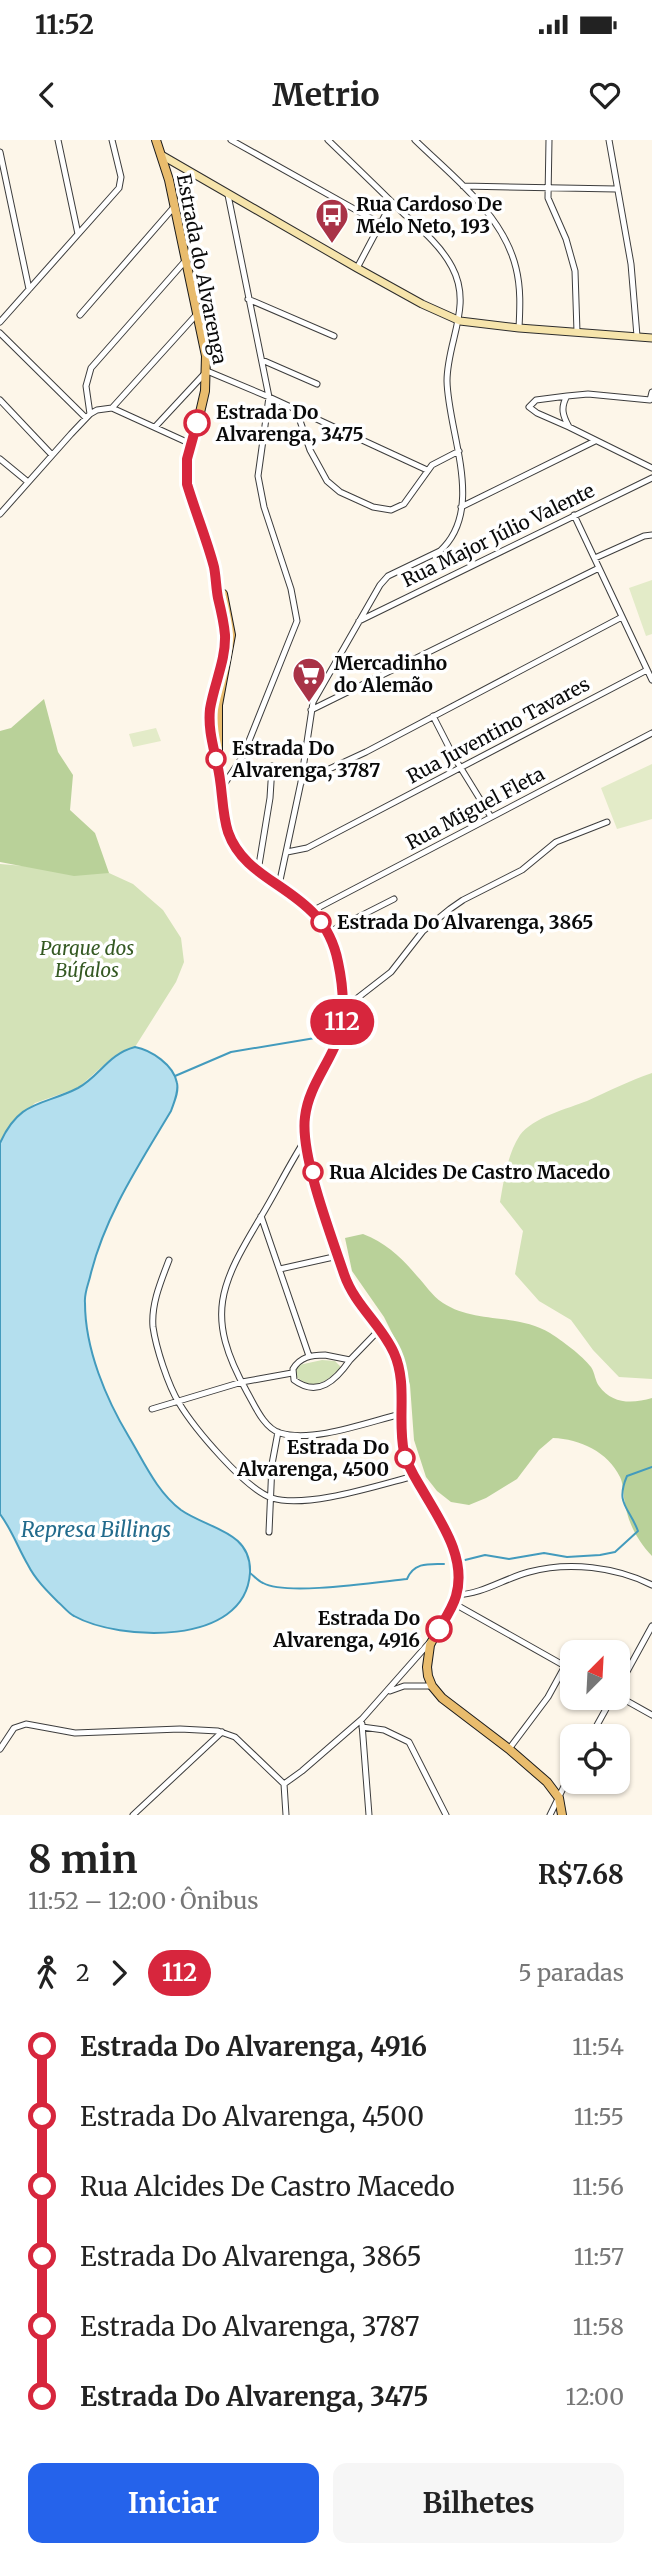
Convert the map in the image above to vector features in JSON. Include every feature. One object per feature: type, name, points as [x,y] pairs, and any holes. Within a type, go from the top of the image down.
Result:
[{"type":"main road","name":"Estrada do Alvarenga","points":[[156,140],[163,156],[175,205],[207,372],[186,473],[187,484],[214,567],[225,639],[209,722],[225,820],[232,841],[246,861],[312,911],[327,933],[338,961],[342,1010],[339,1035],[309,1098],[304,1121],[305,1140],[338,1256],[353,1295],[388,1342],[398,1363],[401,1440],[405,1457],[448,1533],[458,1574],[455,1599]]},
{"type":"main road","points":[[163,156],[357,268],[460,321],[652,338]]},
{"type":"main road","points":[[455,1599],[430,1646],[427,1667],[432,1686],[442,1698],[547,1782],[559,1798],[562,1815]]},
{"type":"street","points":[[58,140],[78,234]]},
{"type":"street","points":[[0,322],[119,188],[122,181],[112,140]]},
{"type":"street","points":[[231,140],[381,223]]},
{"type":"street","points":[[279,885],[301,782],[311,710],[318,692],[388,576],[447,545],[456,530],[461,507],[462,466],[447,381],[460,321],[461,293],[451,265],[432,241],[328,140]]},
{"type":"street","points":[[415,140],[463,186],[492,219],[510,249],[520,288],[519,328]]},
{"type":"street","points":[[549,140],[550,204],[566,239],[575,271],[577,332]]},
{"type":"street","points":[[609,140],[631,264],[637,336]]},
{"type":"street","points":[[0,152],[29,289]]},
{"type":"street","points":[[463,186],[616,189]]},
{"type":"street","points":[[221,789],[243,756],[297,621],[291,589],[264,507],[258,476],[270,397],[228,195]]},
{"type":"street","points":[[357,268],[392,202]]},
{"type":"street","points":[[80,315],[175,205]]},
{"type":"street","points":[[88,416],[86,386],[91,368],[186,260]]},
{"type":"street","points":[[248,299],[334,336]]},
{"type":"street","points":[[112,408],[197,314]]},
{"type":"street","points":[[0,333],[88,416]]},
{"type":"street","points":[[262,360],[317,384]]},
{"type":"street","points":[[155,427],[207,372],[270,397],[427,470]]},
{"type":"street","points":[[652,392],[651,400],[588,394],[536,400],[529,407],[652,468]]},
{"type":"street","points":[[567,396],[562,403],[562,410],[569,427]]},
{"type":"street","points":[[0,400],[52,455]]},
{"type":"street","points":[[0,514],[88,416],[103,408],[112,408],[191,444]]},
{"type":"street","points":[[296,409],[327,481],[340,492],[373,507],[391,510],[409,498],[427,470],[439,460],[459,451]]},
{"type":"street","points":[[461,507],[595,441]]},
{"type":"street","points":[[0,460],[28,482]]},
{"type":"street","name":"Rua Major Júlio Valente","points":[[359,621],[652,478]]},
{"type":"street","points":[[574,515],[652,680]]},
{"type":"street","points":[[595,558],[652,535]]},
{"type":"street","points":[[311,710],[599,568]]},
{"type":"street","points":[[301,782],[622,617]]},
{"type":"street","name":"Rua Juventino Tavares","points":[[287,852],[315,844],[647,670]]},
{"type":"street","points":[[433,716],[491,817]]},
{"type":"street","name":"Rua Miguel Fleta","points":[[312,911],[652,733]]},
{"type":"street","points":[[258,871],[270,798],[272,765]]},
{"type":"street","points":[[342,1010],[391,972],[423,931],[450,909],[522,870],[556,842],[607,822]]},
{"type":"street","points":[[327,933],[394,900]]},
{"type":"street","points":[[305,1140],[243,1246],[228,1278],[221,1307],[224,1335],[242,1382],[264,1420],[278,1432],[314,1434],[401,1414]]},
{"type":"street","points":[[261,1216],[309,1356]]},
{"type":"street","points":[[280,1269],[338,1256]]},
{"type":"street","points":[[169,1260],[154,1306],[153,1327],[157,1344],[178,1401],[197,1429],[240,1475],[271,1498],[288,1501],[335,1496],[414,1476]]},
{"type":"street","points":[[292,1373],[294,1380],[300,1384],[322,1387],[334,1380],[379,1330]]},
{"type":"street","points":[[152,1409],[242,1382],[292,1373],[300,1361],[309,1356],[325,1355],[350,1360]]},
{"type":"street","points":[[269,1532],[272,1464],[278,1432]]},
{"type":"street","points":[[455,1599],[530,1572],[550,1569],[609,1569],[626,1573],[652,1585]]},
{"type":"street","points":[[455,1599],[560,1663]]},
{"type":"street","points":[[630,1666],[652,1626]]},
{"type":"street","points":[[284,1784],[362,1719],[435,1636]]},
{"type":"street","points":[[509,1749],[548,1697],[560,1675]]},
{"type":"street","points":[[387,1692],[404,1686],[432,1686]]},
{"type":"street","points":[[630,1703],[652,1715]]},
{"type":"street","points":[[362,1719],[369,1815]]},
{"type":"street","points":[[0,1749],[14,1728],[26,1724],[75,1733],[180,1729],[222,1732],[235,1737],[284,1784],[286,1815]]},
{"type":"street","points":[[362,1727],[396,1734],[413,1746],[446,1815]]},
{"type":"street","points":[[133,1815],[222,1732]]},
{"type":"street","points":[[550,1815],[561,1794]]},
{"type":"green space","points":[[652,580],[652,634],[646,636],[629,588]]},
{"type":"green space","points":[[44,699],[58,752],[73,775],[70,810],[95,833],[109,873],[74,876],[0,862],[0,731],[11,728]]},
{"type":"green space","points":[[156,728],[161,741],[133,747],[129,734]]},
{"type":"green space","points":[[652,764],[652,819],[617,829],[601,788]]},
{"type":"green space","name":"Parque dos Búfalos","points":[[0,864],[109,873],[133,884],[163,910],[181,938],[184,962],[176,982],[135,1047],[114,1056],[78,1088],[35,1103],[5,1132],[0,1143]]},
{"type":"green space","points":[[652,1073],[652,1379],[619,1377],[593,1350],[571,1320],[539,1301],[515,1274],[523,1231],[500,1202],[509,1159],[520,1135],[526,1129],[551,1114]]},
{"type":"green space","points":[[363,1234],[393,1251],[443,1303],[469,1314],[537,1327],[555,1336],[583,1358],[591,1367],[599,1386],[610,1396],[630,1402],[652,1398],[652,1556],[641,1543],[630,1522],[622,1482],[615,1468],[601,1454],[583,1444],[553,1438],[539,1450],[517,1479],[469,1505],[451,1502],[437,1491],[426,1477],[414,1440],[410,1385],[400,1349],[384,1317],[352,1271],[345,1238]]},
{"type":"green space","points":[[322,1360],[335,1361],[341,1367],[319,1383],[307,1383],[294,1375],[299,1365]]},
{"type":"water","name":"Represa Billings","points":[[135,1047],[148,1051],[167,1064],[175,1076],[177,1093],[171,1111],[114,1212],[96,1255],[85,1296],[86,1320],[93,1356],[112,1406],[158,1486],[181,1510],[236,1540],[249,1559],[250,1573],[243,1597],[227,1614],[204,1626],[177,1632],[120,1630],[72,1615],[34,1575],[0,1514],[0,1143],[16,1118],[24,1111],[78,1088],[111,1060]]},
{"type":"waterway","points":[[175,1076],[231,1052],[327,1036]]},
{"type":"waterway","points":[[461,1561],[485,1555],[509,1559],[544,1553],[567,1557],[615,1552],[638,1531],[623,1499],[627,1476],[652,1467]]},
{"type":"waterway","points":[[250,1573],[261,1582],[275,1587],[311,1588],[407,1579],[418,1567],[444,1564]]},
{"type":"bus line","name":"112","points":[[197,423],[186,473],[187,484],[214,567],[225,629],[222,662],[209,722],[223,808],[228,831],[242,856],[254,868],[308,906],[327,933],[338,961],[343,1017],[333,1050],[309,1098],[304,1121],[305,1140],[320,1200],[349,1288],[356,1302],[388,1342],[398,1363],[401,1382],[401,1440],[405,1457],[448,1533],[454,1551],[458,1574],[456,1595],[439,1629]]},
{"type":"place","name":"Rua Cardoso De Melo Neto, 193","points":[[332,245]]},
{"type":"place","name":"Estrada Do Alvarenga, 3475","points":[[197,423]]},
{"type":"place","name":"Mercadinho do Alemão","points":[[309,704]]},
{"type":"place","name":"Estrada Do Alvarenga, 3787","points":[[216,759]]},
{"type":"place","name":"Estrada Do Alvarenga, 3865","points":[[321,922]]},
{"type":"place","name":"Rua Alcides De Castro Macedo","points":[[313,1172]]},
{"type":"place","name":"Estrada Do Alvarenga, 4500","points":[[405,1458]]},
{"type":"place","name":"Estrada Do Alvarenga, 4916","points":[[439,1629]]}]
